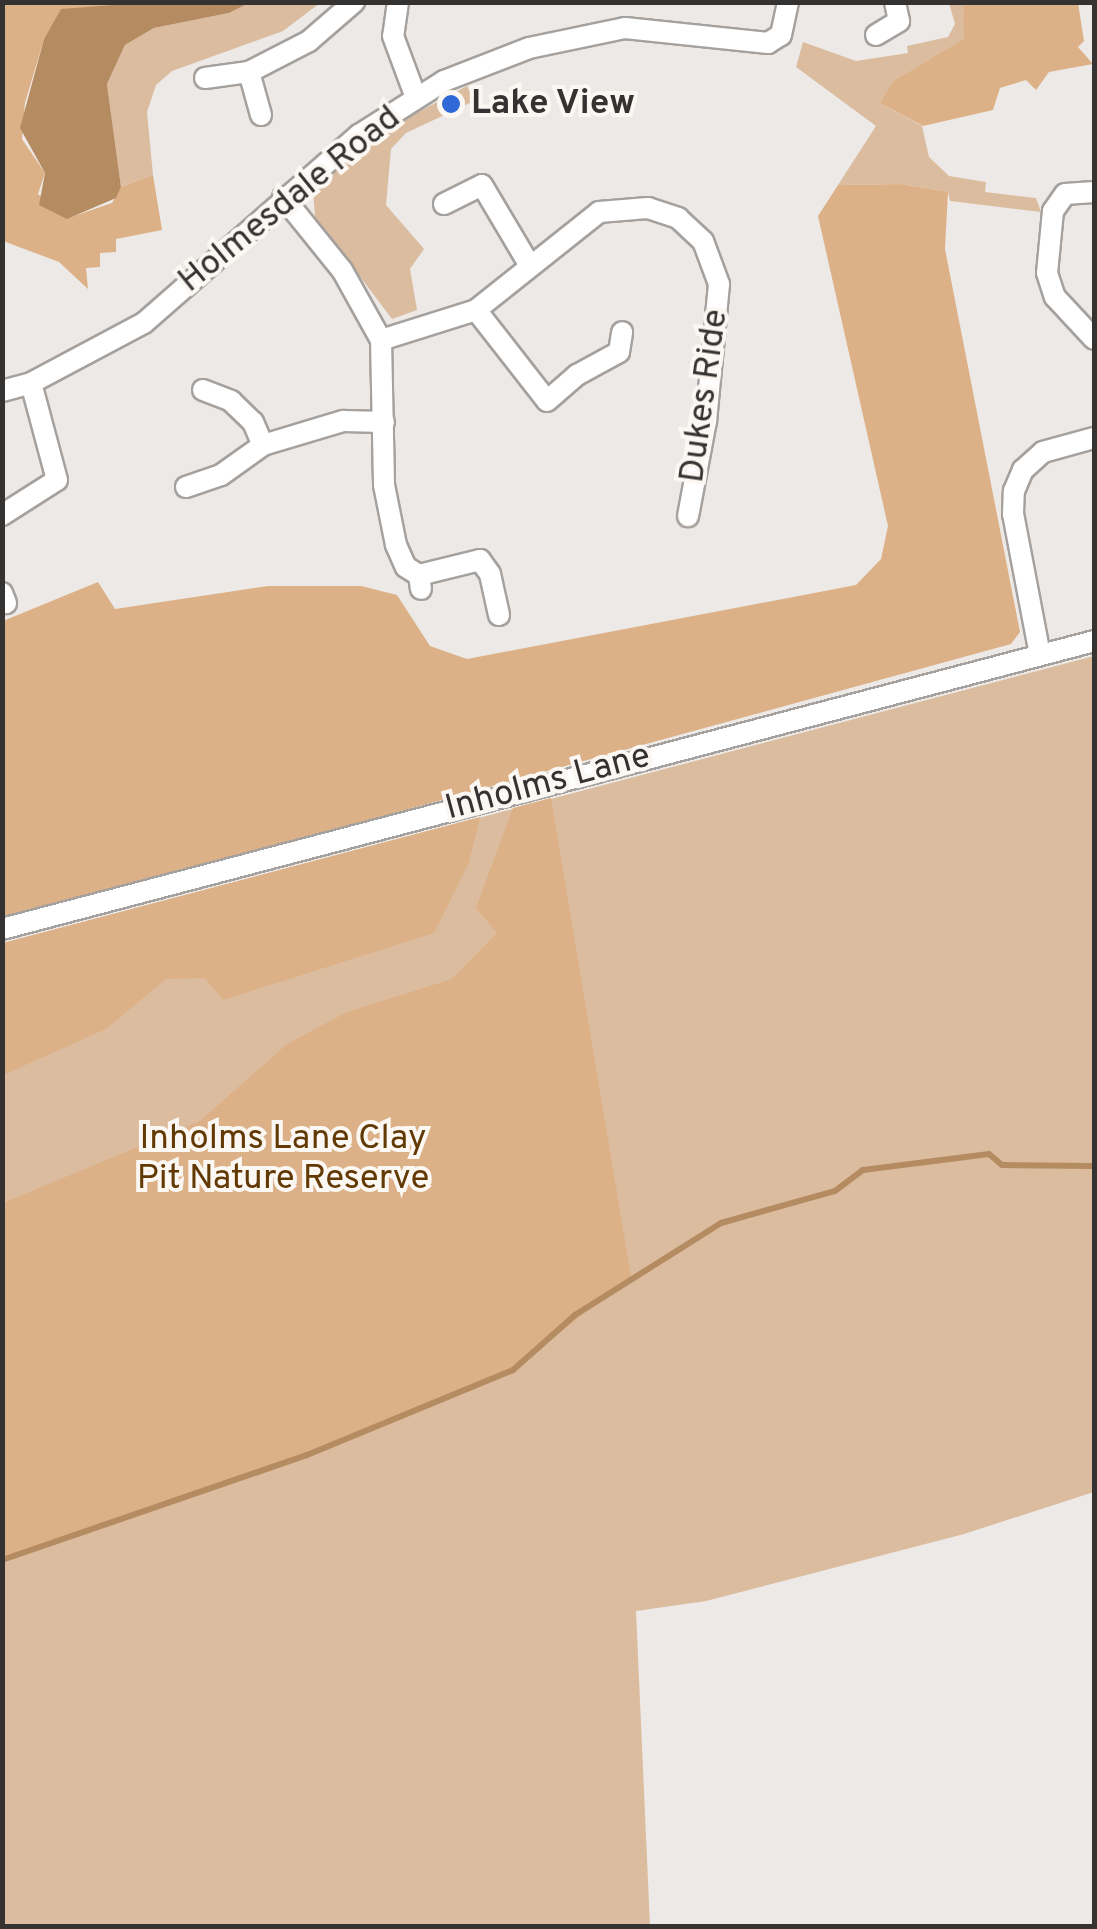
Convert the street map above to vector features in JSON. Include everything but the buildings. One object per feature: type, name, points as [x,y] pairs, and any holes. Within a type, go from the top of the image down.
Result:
[{"type":"street","points":[[205,78],[249,72],[309,40],[354,2]]},
{"type":"street","points":[[398,2],[394,36],[416,98]]},
{"type":"street","name":"Holmesdale Road","points":[[2,391],[31,383],[144,323],[282,197],[416,98],[480,65],[610,31],[688,30],[768,43],[781,35],[788,2]]},
{"type":"street","points":[[876,35],[899,21],[896,2]]},
{"type":"street","points":[[249,72],[261,115]]},
{"type":"street","points":[[444,204],[482,185],[529,264]]},
{"type":"street","points":[[1094,192],[1064,194],[1053,211],[1046,273],[1055,297],[1094,340]]},
{"type":"street","points":[[282,197],[342,270],[382,340],[384,485],[396,546],[406,567],[420,582],[480,560],[490,574],[499,615]]},
{"type":"street","name":"Dukes Ride","points":[[382,340],[476,310],[599,212],[625,207],[678,218],[703,242],[718,284],[718,318],[688,516]]},
{"type":"street","points":[[476,310],[546,401],[576,374],[619,352],[622,332]]},
{"type":"street","points":[[2,514],[58,480],[31,383]]},
{"type":"street","points":[[203,390],[231,401],[253,422],[263,445]]},
{"type":"street","points":[[186,487],[222,475],[263,445],[343,421],[384,422]]},
{"type":"street","points":[[1040,655],[1012,514],[1014,491],[1023,470],[1043,452],[1094,438]]},
{"type":"street","name":"Inholms Lane","points":[[2,929],[1094,641]]},
{"type":"green space","points":[[2,3],[153,3],[61,10],[44,39],[25,103],[22,139],[45,173],[38,194],[68,218],[112,203],[121,187],[153,175],[162,230],[116,239],[116,252],[100,253],[100,267],[86,268],[88,289],[59,262],[3,241]]},
{"type":"green space","points":[[249,3],[320,3],[283,31],[172,71],[156,85],[147,112],[153,175],[121,187],[107,84],[125,45],[154,28],[229,13]]},
{"type":"green space","points":[[949,3],[963,3],[965,39],[880,103],[922,126],[929,157],[949,176],[986,182],[985,192],[1036,198],[1041,212],[950,201],[948,192],[901,184],[838,185],[876,126],[796,67],[803,42],[856,61],[908,53],[907,46],[948,37],[955,24]]},
{"type":"green space","points":[[963,3],[1078,3],[1084,41],[1078,47],[1093,64],[1049,72],[1036,90],[1026,80],[1000,88],[993,110],[923,126],[880,103],[894,81],[964,39]]},
{"type":"green space","points":[[467,86],[474,101],[406,133],[391,149],[386,205],[424,249],[410,269],[417,310],[392,319],[315,217],[313,189],[402,121]]},
{"type":"green space","points":[[901,184],[948,192],[945,249],[1020,632],[1011,644],[3,920],[3,621],[98,582],[115,609],[268,586],[361,586],[397,595],[430,646],[467,659],[856,585],[881,559],[888,526],[818,216],[838,185]]},
{"type":"green space","points":[[1094,656],[1094,1492],[964,1534],[706,1601],[636,1611],[650,1926],[3,1926],[3,943]]},
{"type":"green space","name":"Inholms Lane Clay Pit Nature Reserve","points":[[551,798],[631,1276],[513,1370],[307,1455],[3,1560],[3,1203],[200,1121],[287,1044],[347,1012],[452,979],[497,933],[476,908],[513,808]]},
{"type":"green space","points":[[480,817],[469,862],[434,933],[223,1000],[205,978],[166,979],[106,1029],[3,1075],[3,943]]},
{"type":"shaded area","points":[[154,2],[249,3],[229,13],[154,28],[125,45],[107,84],[121,187],[116,198],[67,219],[39,205],[45,173],[20,128],[44,39],[61,9]]},
{"type":"waterway","points":[[2,1560],[307,1455],[513,1370],[575,1315],[721,1223],[835,1191],[863,1170],[989,1154],[1002,1165],[1094,1166]]},
{"type":"place","name":"Lake View","points":[[451,104]]}]
